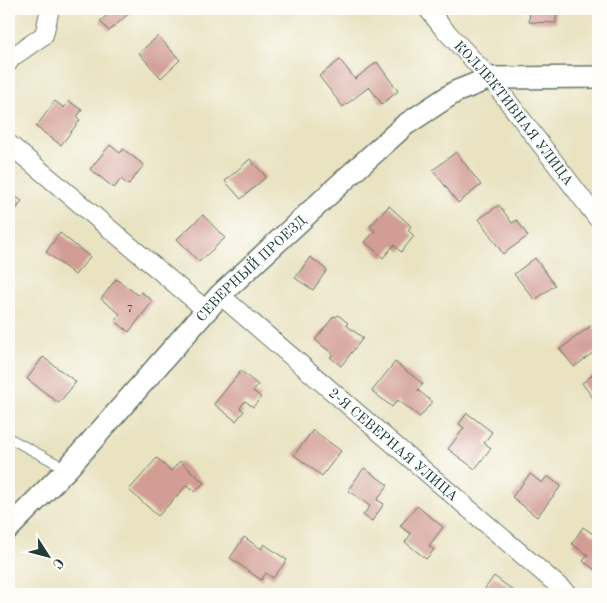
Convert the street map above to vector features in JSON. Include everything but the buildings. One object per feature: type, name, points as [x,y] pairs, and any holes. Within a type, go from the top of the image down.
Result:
[{"type":"street","points":[[9,62],[11,58],[44,35],[50,9]]},
{"type":"street","name":"КОЛЛЕКТИВНАЯ УЛИЦА","points":[[428,9],[442,28],[490,78],[598,219]]},
{"type":"street","name":"СЕВЕРНЫЙ ПРОЕЗД","points":[[9,528],[67,469],[213,302],[405,125],[455,92],[490,78],[598,77]]},
{"type":"street","name":"2-Я СЕВЕРНАЯ УЛИЦА","points":[[9,144],[213,302],[568,594]]},
{"type":"lane","points":[[9,438],[67,469]]}]
